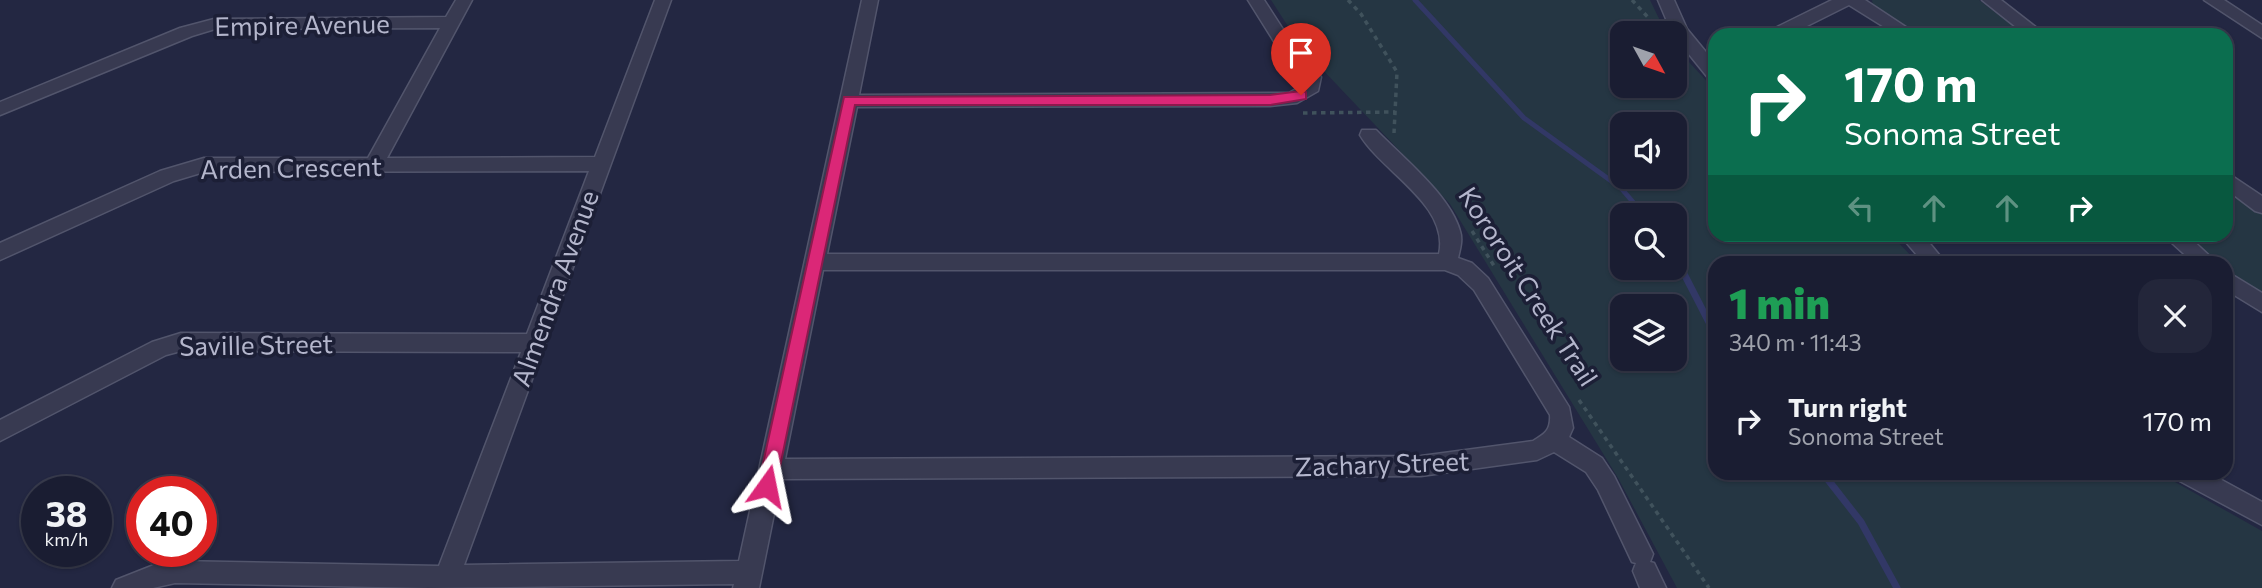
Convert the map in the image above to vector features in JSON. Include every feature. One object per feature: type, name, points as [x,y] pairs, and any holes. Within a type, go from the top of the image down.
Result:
[{"type":"street","points":[[374,165],[464,0]]},
{"type":"street","name":"Almendra Avenue","points":[[447,577],[663,0]]},
{"type":"street","points":[[125,588],[154,576],[175,572],[748,580],[870,0]]},
{"type":"street","points":[[849,101],[1270,100],[1301,95],[1312,87],[1312,77],[1291,55],[1256,0]]},
{"type":"street","points":[[1666,0],[1679,32],[1708,64]]},
{"type":"street","points":[[1789,28],[1846,0]]},
{"type":"street","points":[[1853,0],[1898,28]]},
{"type":"street","points":[[1990,0],[2028,28]]},
{"type":"street","points":[[2212,0],[2262,33]]},
{"type":"street","name":"Empire Avenue","points":[[0,109],[214,23],[452,22]]},
{"type":"street","points":[[1369,135],[1431,201],[1448,226],[1451,245],[1447,262]]},
{"type":"street","name":"Arden Crescent","points":[[0,252],[167,176],[193,167],[600,164]]},
{"type":"street","points":[[2233,184],[2262,206]]},
{"type":"street","points":[[1916,242],[1929,256]]},
{"type":"street","points":[[2182,242],[2199,256]]},
{"type":"street","points":[[815,262],[1447,262],[1465,269],[1481,284],[1553,400],[1562,421],[1562,428],[1554,440],[1594,466],[1606,483],[1646,571]]},
{"type":"street","points":[[2233,284],[2262,304]]},
{"type":"street","name":"Saville Street","points":[[0,430],[160,348],[181,342],[533,343]]},
{"type":"street","name":"Zachary Street","points":[[771,469],[1421,466],[1537,450],[1554,440]]},
{"type":"street","points":[[2199,480],[2262,514]]},
{"type":"path","points":[[1348,0],[1361,14],[1397,72],[1394,136]]},
{"type":"path","points":[[1632,0],[1651,21]]},
{"type":"path","points":[[1302,113],[1395,112]]},
{"type":"path","name":"Kororoit Creek Trail","points":[[1465,221],[1501,278]]},
{"type":"path","name":"Kororoit Creek Trail","points":[[1575,394],[1709,588]]},
{"type":"shaded area","points":[[1271,0],[1650,0],[1660,21],[1610,21],[1610,98],[1687,98],[1687,60],[1708,82],[1708,242],[1898,242],[1911,256],[1708,256],[1708,480],[2171,480],[2262,531],[2262,588],[1677,588],[1618,478],[1450,204],[1302,48]]},
{"type":"shaded area","points":[[1872,0],[1979,0],[2016,28],[1906,28],[1873,7]]},
{"type":"shaded area","points":[[2233,191],[2262,214],[2262,297],[2233,277],[2233,256],[2207,256],[2190,242],[2233,242]]},
{"type":"waterway","points":[[1415,0],[1524,118],[1621,188],[1634,203]]},
{"type":"waterway","points":[[1687,280],[1708,320]]},
{"type":"waterway","points":[[1828,480],[1861,522],[1897,588]]},
{"type":"route","points":[[767,486],[849,101],[1283,100],[1301,95]]}]
